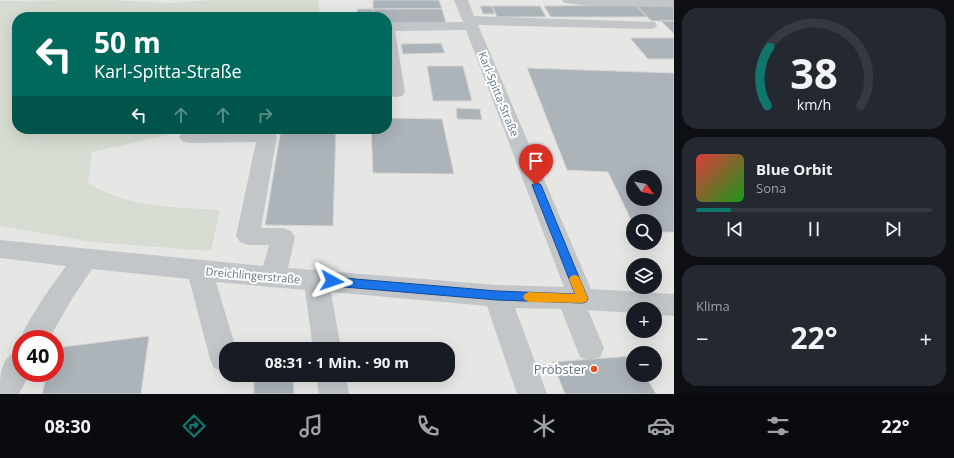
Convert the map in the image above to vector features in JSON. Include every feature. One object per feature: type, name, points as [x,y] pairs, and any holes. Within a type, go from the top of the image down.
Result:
[{"type":"street","name":"Karl-Spitta-Straße","points":[[461,0],[576,299],[590,348]]},
{"type":"street","points":[[569,0],[591,2],[674,3]]},
{"type":"street","points":[[392,27],[470,23],[650,25]]},
{"type":"street","points":[[392,64],[396,92]]},
{"type":"street","points":[[189,137],[267,136],[248,236],[283,237],[273,278]]},
{"type":"street","name":"Dreichlingerstraße","points":[[0,249],[86,260],[273,278],[316,280],[497,296],[674,305]]},
{"type":"street","points":[[39,330],[64,289],[86,260]]},
{"type":"street","points":[[200,271],[220,342]]},
{"type":"street","points":[[316,280],[326,342]]},
{"type":"street","points":[[497,296],[532,394]]},
{"type":"street","points":[[2,394],[12,377]]},
{"type":"street","points":[[332,382],[334,394]]},
{"type":"shaded area","points":[[0,0],[674,0],[674,394],[0,394]]},
{"type":"shaded area","points":[[106,0],[172,3],[212,0],[318,0],[319,12],[12,12],[12,134],[172,134],[92,152],[88,183],[104,191],[135,202],[168,207],[220,210],[211,251],[92,242],[0,226],[0,1]]},
{"type":"building","points":[[373,0],[439,0],[442,9],[373,9]]},
{"type":"building","points":[[636,5],[674,5],[674,21],[651,21]]},
{"type":"building","points":[[636,5],[647,17],[551,17],[544,6]]},
{"type":"building","points":[[480,6],[492,6],[495,14],[483,14]]},
{"type":"building","points":[[492,6],[540,6],[546,17],[497,17]]},
{"type":"building","points":[[357,9],[373,9],[373,12],[357,12]]},
{"type":"building","points":[[373,9],[442,9],[446,23],[392,23],[392,12],[373,12]]},
{"type":"building","points":[[661,21],[674,21],[674,34]]},
{"type":"building","points":[[630,38],[674,38],[674,59],[648,59]]},
{"type":"building","points":[[441,43],[445,53],[403,54],[401,44]]},
{"type":"building","points":[[427,66],[463,66],[472,101],[433,101]]},
{"type":"building","points":[[527,68],[674,73],[674,232],[662,232],[662,214],[628,214],[608,172],[567,170]]},
{"type":"building","points":[[456,108],[480,109],[482,120],[457,119]]},
{"type":"building","points":[[392,118],[442,119],[454,174],[373,173],[371,134],[392,134]]},
{"type":"building","points":[[280,134],[336,134],[333,226],[265,225]]},
{"type":"building","points":[[149,336],[141,394],[42,394],[45,382],[64,382],[64,347]]},
{"type":"building","name":"Pröbster","points":[[626,357],[626,382],[649,382],[656,394],[565,394],[552,362]]},
{"type":"building","points":[[254,382],[293,382],[294,394],[254,394]]},
{"type":"slow traffic","points":[[529,297],[582,299],[574,279]]},
{"type":"place","name":"Pröbster","points":[[594,369]]},
{"type":"route","points":[[332,281],[497,296],[582,299],[536,185]]}]
